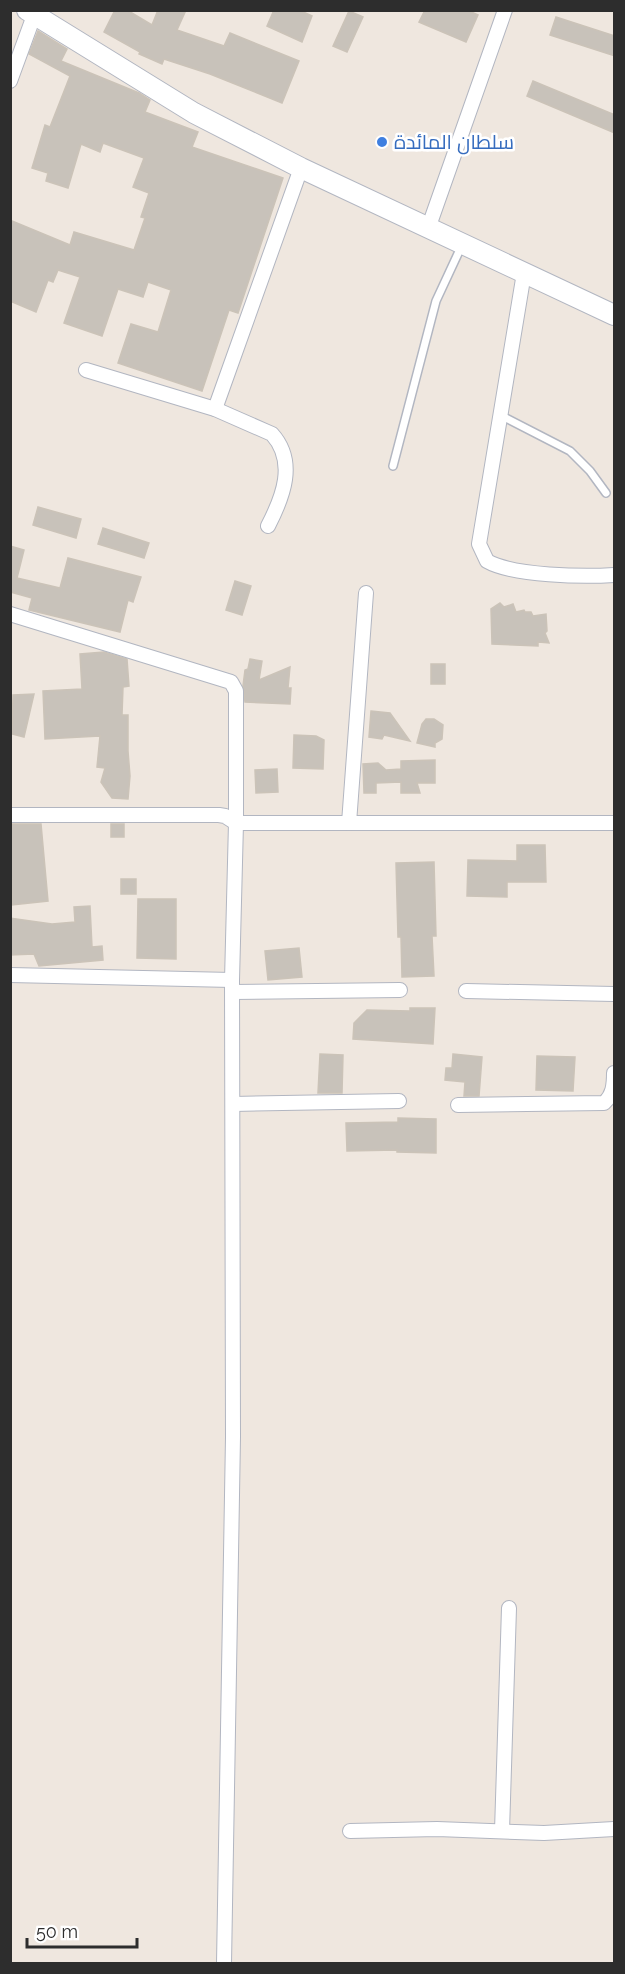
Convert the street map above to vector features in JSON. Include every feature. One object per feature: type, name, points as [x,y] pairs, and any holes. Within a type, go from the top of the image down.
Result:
[{"type":"main road","points":[[32,12],[194,113],[301,168],[615,315]]},
{"type":"street","points":[[429,226],[505,10]]},
{"type":"street","points":[[10,81],[32,12]]},
{"type":"street","points":[[215,409],[301,168]]},
{"type":"street","points":[[524,273],[479,544],[487,561],[506,568],[582,577],[615,575]]},
{"type":"street","points":[[86,370],[215,409],[272,434],[279,441],[284,453],[286,477],[278,506],[268,526]]},
{"type":"street","points":[[349,823],[366,593]]},
{"type":"street","points":[[10,614],[231,682],[236,691],[232,986],[233,1437],[224,1964]]},
{"type":"street","points":[[10,815],[219,815],[236,823],[615,823]]},
{"type":"street","points":[[10,975],[232,986],[400,990]]},
{"type":"street","points":[[466,991],[615,994]]},
{"type":"street","points":[[458,1105],[604,1103],[613,1088],[615,1073]]},
{"type":"street","points":[[233,1104],[399,1101]]},
{"type":"street","points":[[502,1831],[509,1608]]},
{"type":"street","points":[[350,1832],[437,1829],[544,1833],[615,1829]]},
{"type":"lane","points":[[393,466],[434,310],[463,243]]},
{"type":"lane","points":[[500,415],[570,451],[590,471],[606,493]]},
{"type":"building","points":[[115,10],[127,10],[152,25],[158,10],[186,10],[177,30],[224,46],[230,33],[299,61],[282,103],[210,74],[164,59],[162,64],[139,54],[140,52],[104,32]]},
{"type":"building","points":[[274,10],[299,10],[312,16],[302,42],[267,26]]},
{"type":"building","points":[[425,10],[467,10],[478,15],[466,42],[419,22]]},
{"type":"building","points":[[349,11],[363,17],[347,52],[333,46]]},
{"type":"building","points":[[556,17],[615,36],[615,56],[550,35]]},
{"type":"building","points":[[38,31],[67,49],[61,61],[139,93],[150,100],[145,112],[198,132],[192,147],[283,178],[238,313],[229,310],[202,391],[118,363],[131,324],[158,332],[171,290],[148,282],[143,297],[118,289],[102,336],[64,323],[80,277],[58,270],[53,282],[48,280],[36,312],[10,301],[10,220],[70,245],[74,232],[134,250],[145,218],[141,217],[149,193],[133,187],[144,158],[103,143],[100,152],[81,144],[68,188],[46,181],[48,173],[32,168],[45,125],[50,127],[70,76],[29,54]]},
{"type":"building","points":[[533,81],[615,115],[615,133],[527,96]]},
{"type":"building","points":[[38,507],[81,519],[76,538],[33,525]]},
{"type":"building","points":[[103,528],[149,543],[144,558],[98,544]]},
{"type":"building","points":[[10,546],[24,550],[17,578],[60,588],[68,558],[141,577],[133,602],[128,600],[120,632],[29,610],[32,598],[10,592]]},
{"type":"building","points":[[235,581],[251,586],[242,615],[226,610]]},
{"type":"building","points":[[500,603],[504,607],[513,604],[516,612],[524,610],[531,612],[533,616],[546,614],[547,631],[545,633],[549,643],[538,642],[538,646],[492,644],[491,609]]},
{"type":"building","points":[[104,652],[127,659],[129,686],[123,687],[122,715],[128,715],[130,776],[128,799],[112,798],[101,782],[105,768],[97,767],[100,736],[45,739],[43,691],[82,689],[80,654]]},
{"type":"building","points":[[250,659],[262,661],[259,680],[290,667],[288,688],[291,688],[290,704],[245,702],[243,686],[245,670],[248,669]]},
{"type":"building","points":[[431,664],[445,664],[445,684],[431,684]]},
{"type":"building","points":[[34,694],[24,737],[12,734],[13,695]]},
{"type":"building","points":[[371,711],[390,713],[410,741],[384,735],[382,739],[369,737]]},
{"type":"building","points":[[426,719],[434,719],[443,725],[442,739],[435,743],[435,747],[417,743],[422,724]]},
{"type":"building","points":[[294,735],[316,736],[324,740],[323,769],[293,768]]},
{"type":"building","points":[[435,760],[435,783],[417,783],[420,793],[401,793],[401,782],[376,783],[376,793],[364,793],[363,764],[378,763],[386,770],[401,769],[401,761]]},
{"type":"building","points":[[277,769],[278,792],[256,793],[255,770]]},
{"type":"building","points":[[10,824],[41,824],[48,901],[12,905]]},
{"type":"building","points":[[111,824],[124,824],[124,837],[111,837]]},
{"type":"building","points":[[517,845],[545,845],[546,882],[507,882],[507,897],[467,896],[468,860],[517,861]]},
{"type":"building","points":[[434,862],[436,936],[432,936],[434,976],[402,977],[401,937],[398,937],[396,863]]},
{"type":"building","points":[[121,879],[136,879],[136,894],[121,894]]},
{"type":"building","points":[[138,899],[176,899],[176,959],[137,958]]},
{"type":"building","points":[[90,906],[92,947],[102,946],[103,960],[39,966],[34,954],[10,955],[10,918],[52,924],[75,922],[74,907]]},
{"type":"building","points":[[299,948],[302,977],[268,980],[265,951]]},
{"type":"building","points":[[410,1008],[435,1008],[433,1044],[353,1039],[354,1023],[367,1010],[410,1011]]},
{"type":"building","points":[[320,1054],[343,1055],[342,1093],[318,1093]]},
{"type":"building","points":[[453,1054],[482,1057],[479,1096],[464,1096],[465,1082],[445,1080],[446,1068],[452,1068]]},
{"type":"building","points":[[537,1056],[575,1057],[573,1091],[536,1090]]},
{"type":"building","points":[[398,1118],[436,1119],[436,1153],[397,1152],[397,1150],[347,1151],[346,1123],[398,1122]]},
{"type":"place","name":"سلطان المائدة","points":[[382,142]]}]
